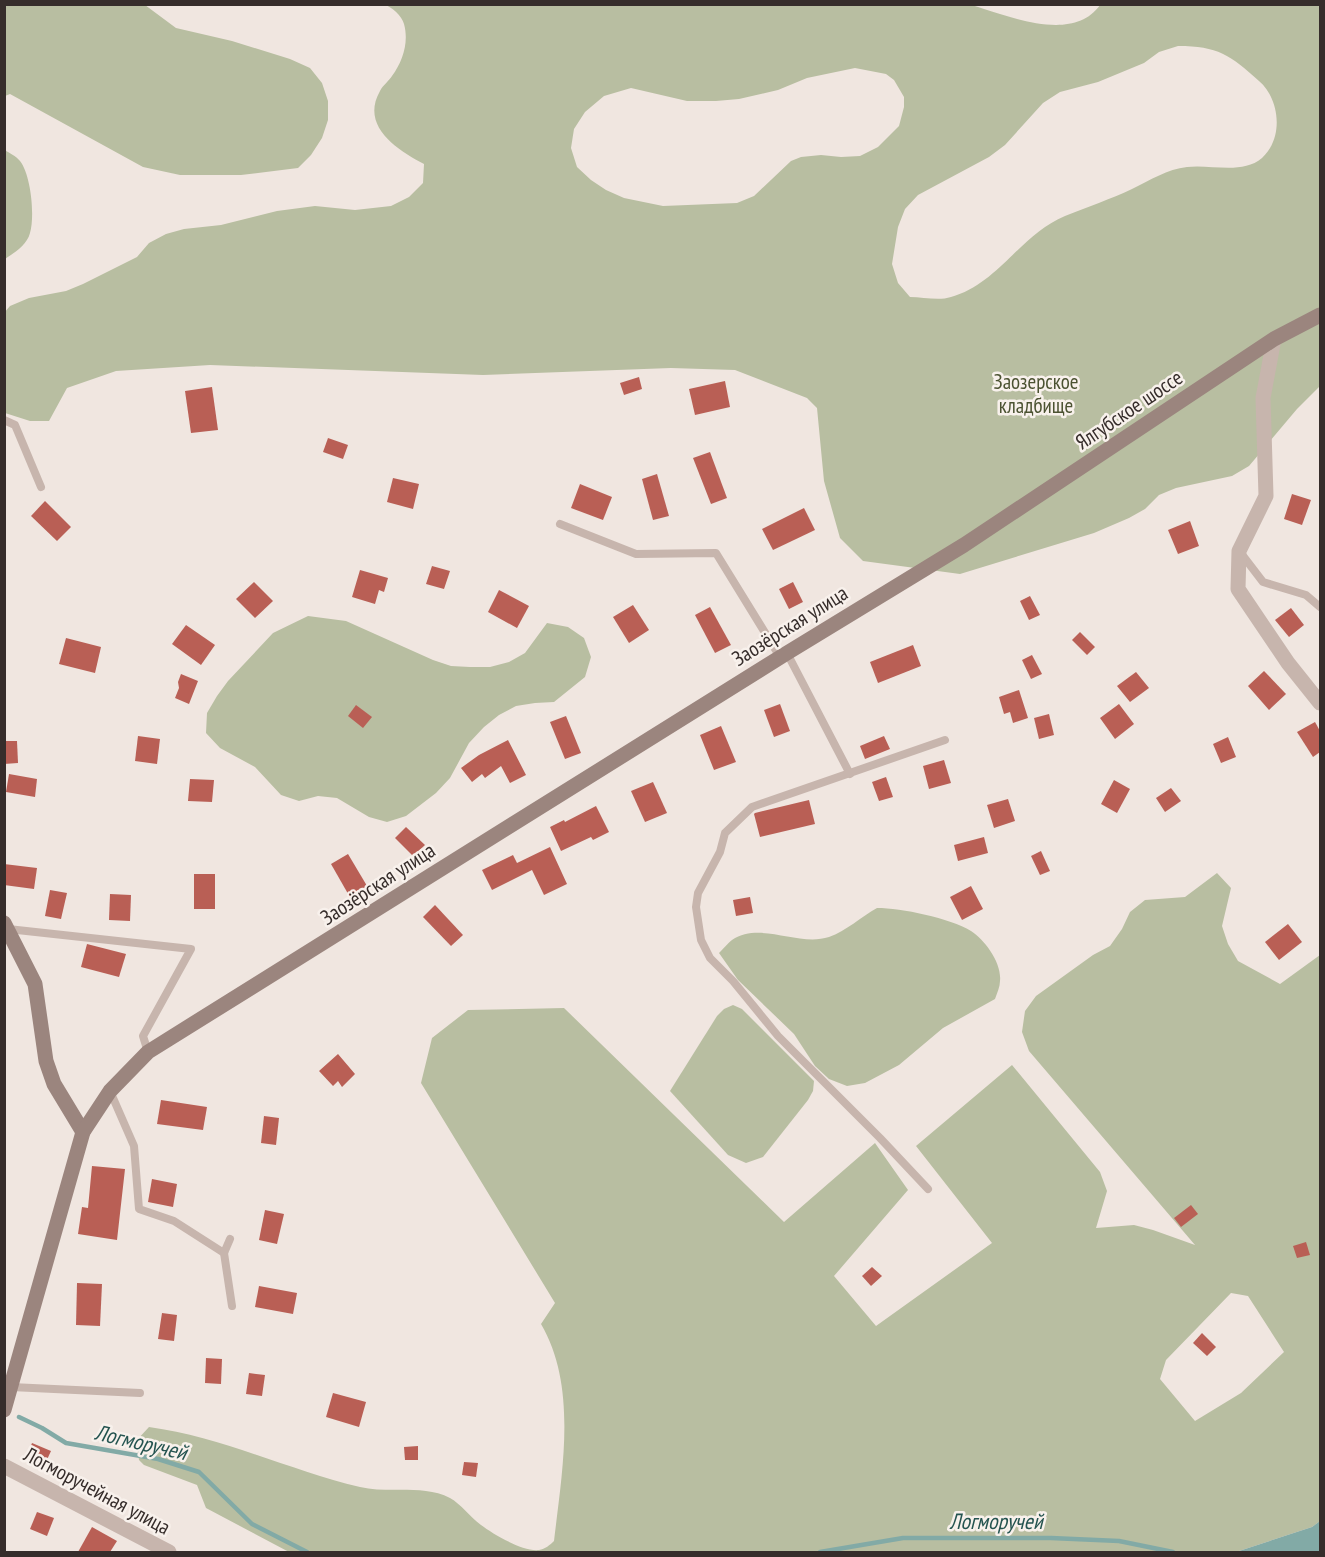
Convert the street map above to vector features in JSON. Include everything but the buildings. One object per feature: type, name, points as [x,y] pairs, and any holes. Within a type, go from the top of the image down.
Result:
[{"type":"street","name":"Ялгубское шоссе","points":[[964,545],[1274,339],[1320,315]]},
{"type":"street","points":[[1274,339],[1263,398],[1266,496],[1239,551],[1238,589],[1288,663],[1320,703]]},
{"type":"street","name":"Заозёрская улица","points":[[4,1410],[8,1385],[83,1132],[110,1090],[148,1052],[783,655],[964,545]]},
{"type":"street","points":[[6,926],[35,984],[46,1061],[54,1084],[83,1132]]},
{"type":"street","name":"Логморучейная улица","points":[[4,1466],[170,1552]]},
{"type":"lane","points":[[4,420],[15,425],[41,487]]},
{"type":"lane","points":[[560,524],[636,554],[716,553],[783,655],[850,774]]},
{"type":"lane","points":[[1239,551],[1263,582],[1306,595],[1320,608]]},
{"type":"lane","points":[[928,1189],[764,1021],[733,981],[710,958],[701,940],[696,907],[698,893],[720,852],[725,833],[752,807],[945,740]]},
{"type":"lane","points":[[6,926],[191,949],[143,1036],[148,1052]]},
{"type":"lane","points":[[110,1090],[134,1146],[139,1209],[174,1221],[224,1252]]},
{"type":"lane","points":[[230,1239],[224,1252],[232,1306]]},
{"type":"lane","points":[[8,1385],[140,1393]]},
{"type":"green space","points":[[5,4],[145,5],[176,28],[232,41],[290,59],[310,68],[322,83],[328,101],[328,120],[322,138],[311,155],[298,168],[241,175],[180,175],[143,167],[10,94],[5,96]]},
{"type":"green space","name":"Заозерское кладбище","points":[[968,4],[1018,19],[1055,25],[1073,23],[1088,17],[1100,5],[1320,5],[1320,386],[1297,409],[1249,466],[1232,476],[1176,488],[1159,495],[1145,509],[1129,518],[1094,533],[960,574],[863,561],[840,538],[824,481],[817,408],[807,398],[735,370],[671,368],[483,375],[210,365],[116,371],[67,388],[49,421],[30,421],[5,413],[4,313],[10,306],[29,298],[66,291],[83,284],[137,257],[149,243],[166,234],[184,229],[221,225],[277,211],[315,206],[355,210],[391,206],[409,197],[423,183],[424,164],[403,152],[384,135],[375,115],[375,104],[380,91],[399,64],[405,44],[403,21],[396,12],[385,5]],"holes":[[[1178,46],[1192,46],[1223,54],[1240,65],[1266,89],[1275,108],[1277,119],[1274,140],[1262,158],[1236,168],[1196,166],[1166,172],[1124,193],[1049,224],[968,291],[946,298],[910,297],[898,283],[892,264],[898,227],[905,209],[918,195],[989,157],[1005,145],[1043,103],[1060,92],[1098,82],[1144,63],[1159,52]],[[855,68],[886,74],[894,80],[904,97],[899,126],[878,147],[860,156],[821,155],[801,157],[791,161],[754,196],[737,203],[663,206],[624,198],[606,190],[577,167],[571,148],[574,129],[585,112],[604,96],[631,88],[687,101],[739,99],[778,90],[807,78]]]},
{"type":"green space","points":[[5,150],[18,159],[24,167],[31,196],[32,217],[30,233],[26,241],[5,259]]},
{"type":"green space","points":[[308,616],[346,621],[451,666],[490,667],[509,662],[525,653],[547,623],[568,627],[584,638],[591,657],[585,677],[554,702],[516,706],[499,715],[484,727],[469,743],[450,778],[436,793],[406,816],[387,822],[369,817],[337,798],[318,796],[299,801],[281,795],[255,767],[220,748],[206,733],[207,713],[228,681],[273,633]]},
{"type":"green space","points":[[1217,873],[1231,888],[1222,926],[1228,944],[1238,961],[1280,984],[1320,955],[1320,1521],[1312,1527],[1236,1552],[289,1552],[206,1508],[197,1485],[144,1465],[139,1460],[136,1441],[149,1427],[176,1432],[203,1438],[360,1487],[382,1490],[417,1490],[439,1494],[450,1498],[493,1533],[525,1548],[541,1549],[554,1541],[563,1459],[563,1402],[560,1375],[553,1349],[541,1324],[555,1303],[421,1083],[432,1038],[468,1010],[564,1008],[784,1222],[875,1143],[908,1190],[834,1276],[876,1326],[992,1243],[916,1146],[1012,1065],[1100,1172],[1107,1191],[1096,1228],[1134,1225],[1195,1245],[1029,1051],[1022,1032],[1025,1011],[1036,996],[1093,955],[1110,946],[1130,912],[1145,900],[1185,897]],"holes":[[[1231,1293],[1248,1296],[1284,1352],[1241,1393],[1195,1421],[1160,1379],[1166,1360]]]},
{"type":"green space","points":[[877,908],[925,915],[951,922],[971,931],[987,946],[995,960],[1000,974],[1000,986],[995,999],[943,1028],[899,1065],[865,1083],[847,1086],[829,1079],[815,1066],[794,1034],[738,980],[719,953],[732,940],[755,933],[805,939],[829,937]]},
{"type":"green space","points":[[733,1005],[742,1009],[814,1081],[813,1091],[808,1100],[763,1157],[746,1163],[728,1155],[670,1091],[717,1016],[724,1009]]},
{"type":"water","points":[[1320,1521],[1320,1552],[1236,1552],[1312,1527]]},
{"type":"waterway","name":"Логморучей","points":[[19,1417],[66,1443],[158,1459],[199,1472],[252,1524],[307,1552]]},
{"type":"waterway","name":"Логморучей","points":[[820,1552],[903,1538],[1051,1538],[1119,1541],[1173,1552]]}]
